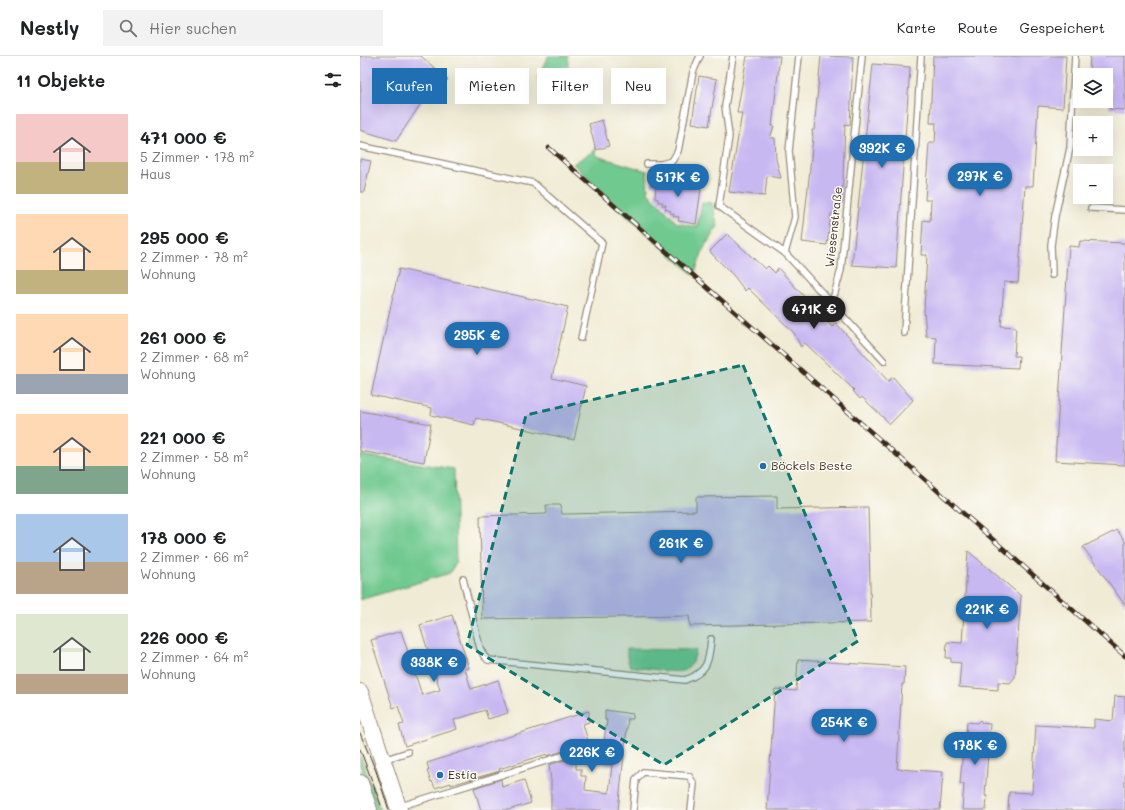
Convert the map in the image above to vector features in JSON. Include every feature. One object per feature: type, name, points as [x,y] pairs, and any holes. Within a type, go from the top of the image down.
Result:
[{"type":"main road","points":[[360,692],[399,809]]},
{"type":"main road","points":[[360,783],[369,810]]},
{"type":"lane","points":[[646,164],[661,164],[672,161],[678,151],[693,72],[700,56]]},
{"type":"lane","name":"Wiesenstraße","points":[[733,56],[725,106],[729,136],[719,206],[784,253],[832,303],[884,361]]},
{"type":"lane","points":[[784,253],[795,217],[789,151],[799,56]]},
{"type":"lane","name":"Wiesenstraße","points":[[832,303],[841,270],[862,56]]},
{"type":"lane","points":[[904,333],[921,56]]},
{"type":"lane","points":[[1052,275],[1051,245],[1055,216],[1070,148],[1076,56]]},
{"type":"lane","points":[[360,146],[534,183],[602,243],[581,338]]},
{"type":"lane","points":[[1091,208],[1125,210]]},
{"type":"lane","points":[[463,579],[480,648],[488,660],[685,680],[696,676],[703,670],[710,657],[711,639]]},
{"type":"lane","points":[[399,809],[594,746]]},
{"type":"lane","points":[[383,760],[408,752]]},
{"type":"lane","points":[[633,810],[636,779],[642,772],[689,776],[694,784],[691,810]]},
{"type":"highlighted area","points":[[743,365],[858,641],[664,765],[467,645],[526,415]]},
{"type":"green space","points":[[548,56],[568,56],[569,68],[542,68]]},
{"type":"green space","points":[[595,150],[597,156],[647,171],[648,192],[677,223],[697,227],[702,202],[712,203],[718,226],[704,248],[694,275],[613,204],[573,164]]},
{"type":"green space","points":[[360,455],[454,469],[456,563],[450,573],[360,600]]},
{"type":"green space","points":[[627,649],[696,650],[692,664],[688,668],[674,672],[630,666],[627,658]]},
{"type":"green space","points":[[360,755],[380,810],[375,810],[360,765]]},
{"type":"building","points":[[360,56],[421,56],[434,68],[372,68],[372,104],[421,104],[396,141],[360,130]]},
{"type":"building","points":[[747,56],[780,56],[772,126],[774,126],[770,138],[775,138],[776,159],[781,178],[767,176],[765,196],[729,192],[742,113],[737,113]]},
{"type":"building","points":[[821,56],[853,57],[850,125],[845,124],[842,203],[836,203],[834,214],[831,214],[827,245],[802,242],[813,137],[812,130],[814,130]]},
{"type":"building","points":[[933,56],[1066,56],[1063,108],[1038,106],[1033,186],[1025,186],[1018,283],[1004,282],[1001,326],[1016,327],[1014,356],[1019,356],[1018,368],[935,364],[936,337],[926,336],[924,310],[927,255],[921,255],[923,220],[930,221],[931,200],[925,200],[929,143],[935,143],[936,123],[930,123]]},
{"type":"building","points":[[1090,56],[1125,56],[1125,110],[1109,109],[1113,108],[1113,68],[1089,68]]},
{"type":"building","points":[[873,64],[910,67],[896,268],[852,265]]},
{"type":"building","points":[[699,76],[717,79],[709,126],[692,123]]},
{"type":"building","points":[[602,120],[609,146],[596,150],[589,124]]},
{"type":"building","points":[[360,159],[371,161],[364,192],[360,192]]},
{"type":"building","points":[[652,176],[685,181],[684,186],[701,189],[696,224],[678,221],[679,217],[673,216],[674,214],[670,213],[671,211],[665,209],[666,205],[662,205],[663,202],[658,202],[658,199],[655,198],[656,186],[651,185]]},
{"type":"building","points":[[727,234],[765,269],[768,266],[775,273],[778,268],[832,327],[836,323],[888,381],[893,377],[913,400],[890,424],[862,397],[860,399],[853,391],[854,390],[805,343],[801,347],[794,333],[748,288],[745,291],[734,276],[712,254],[710,251]]},
{"type":"building","points":[[1080,241],[1125,243],[1125,465],[1055,461],[1069,246],[1079,247]]},
{"type":"building","points":[[399,269],[568,307],[552,378],[586,386],[574,440],[476,418],[474,425],[431,415],[432,408],[371,395]]},
{"type":"building","points":[[360,411],[431,424],[424,462],[360,451]]},
{"type":"building","points":[[777,496],[777,509],[868,507],[871,622],[690,626],[689,616],[482,619],[480,516],[547,514],[546,505],[561,505],[562,514],[696,511],[696,497]]},
{"type":"building","points":[[1117,530],[1125,541],[1125,605],[1083,547]]},
{"type":"building","points":[[968,551],[1021,596],[1015,677],[1010,683],[998,682],[998,690],[959,687],[961,663],[951,662],[951,658],[946,658],[947,642],[962,643]]},
{"type":"building","points":[[452,615],[469,668],[465,669],[471,689],[498,680],[508,713],[488,719],[485,710],[454,720],[457,729],[405,746],[399,725],[404,724],[398,706],[393,708],[371,640],[401,631],[422,695],[440,690],[420,625]]},
{"type":"building","points":[[798,660],[905,667],[904,684],[902,684],[897,769],[943,772],[940,810],[767,810],[775,689],[796,691]]},
{"type":"building","points":[[1115,696],[1125,697],[1125,810],[1008,810],[1009,792],[1032,793],[1036,725],[1094,728],[1094,719],[1113,721]]},
{"type":"building","points":[[605,710],[633,714],[633,719],[628,719],[618,810],[551,810],[551,780],[549,765],[575,757],[576,769],[581,769],[581,776],[586,776],[585,790],[609,793],[612,765],[604,764],[604,741],[607,720],[605,720]]},
{"type":"building","points":[[589,711],[589,722],[583,724],[588,741],[569,747],[570,749],[547,756],[547,754],[499,769],[500,771],[451,785],[451,783],[435,788],[432,781],[431,782],[427,771],[429,770],[427,763]]},
{"type":"building","points":[[980,720],[982,723],[990,724],[985,796],[987,796],[986,810],[962,810],[964,784],[960,784],[967,722],[977,723]]},
{"type":"building","points":[[501,779],[502,787],[524,780],[531,803],[508,810],[481,810],[474,788]]},
{"type":"tram line","points":[[360,733],[376,771],[389,810]]},
{"type":"tram line","points":[[360,749],[381,805]]},
{"type":"railway","points":[[549,148],[1125,656]]},
{"type":"place","name":"Böckels Beste","points":[[763,466]]},
{"type":"place","name":"Estía","points":[[440,775]]}]
